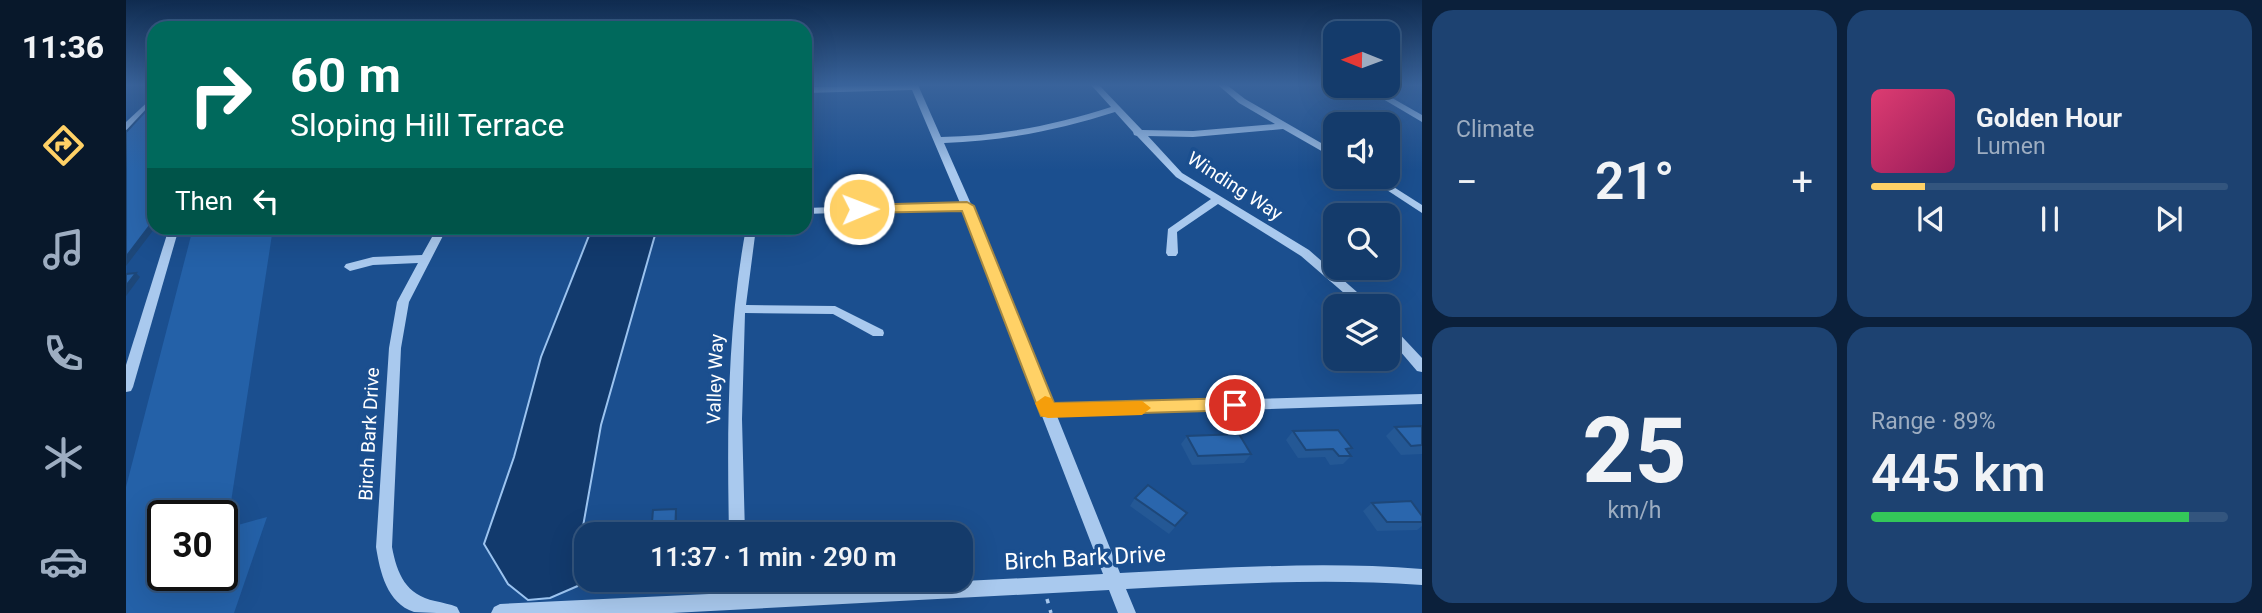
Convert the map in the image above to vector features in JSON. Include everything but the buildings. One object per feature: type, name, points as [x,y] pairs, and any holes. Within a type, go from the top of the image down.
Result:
[{"type":"street","points":[[126,127],[139,114]]},
{"type":"street","points":[[927,114],[967,206],[1127,613]]},
{"type":"street","points":[[939,140],[1005,138],[1034,133],[1099,114]]},
{"type":"street","name":"Winding Way","points":[[1119,114],[1179,175],[1305,253],[1353,294]]},
{"type":"street","points":[[1265,114],[1323,148]]},
{"type":"street","points":[[1137,133],[1193,134],[1284,126]]},
{"type":"street","points":[[1390,189],[1422,210]]},
{"type":"street","points":[[1172,253],[1172,231],[1216,200]]},
{"type":"street","points":[[812,211],[967,206]]},
{"type":"street","points":[[126,387],[172,235]]},
{"type":"street","name":"Birch Bark Drive","points":[[438,235],[403,302],[395,348],[384,547],[387,573],[408,601],[432,611],[451,613]]},
{"type":"street","name":"Valley Way","points":[[737,522],[733,384],[743,269],[750,235]]},
{"type":"street","points":[[349,267],[373,261],[423,259]]},
{"type":"street","points":[[739,309],[835,310],[877,332]]},
{"type":"street","points":[[1400,342],[1422,367]]},
{"type":"street","points":[[1048,411],[1422,399]]},
{"type":"street","name":"Birch Bark Drive","points":[[499,613],[1284,573],[1422,577]]},
{"type":"street","points":[[739,592],[739,599]]},
{"type":"path","points":[[1048,602],[1051,613]]},
{"type":"shaded area","points":[[191,235],[272,235],[231,500],[147,500],[147,591],[238,591],[238,525],[267,517],[234,613],[126,613],[126,487]]},
{"type":"shaded area","points":[[589,235],[655,235],[601,425],[584,522],[574,522],[574,588],[550,598],[528,600],[508,584],[484,544],[514,457],[541,357]]},
{"type":"slow traffic","points":[[1045,403],[1048,411],[1142,408]]},
{"type":"route","points":[[859,209],[967,206],[1048,411],[1235,405]]}]
